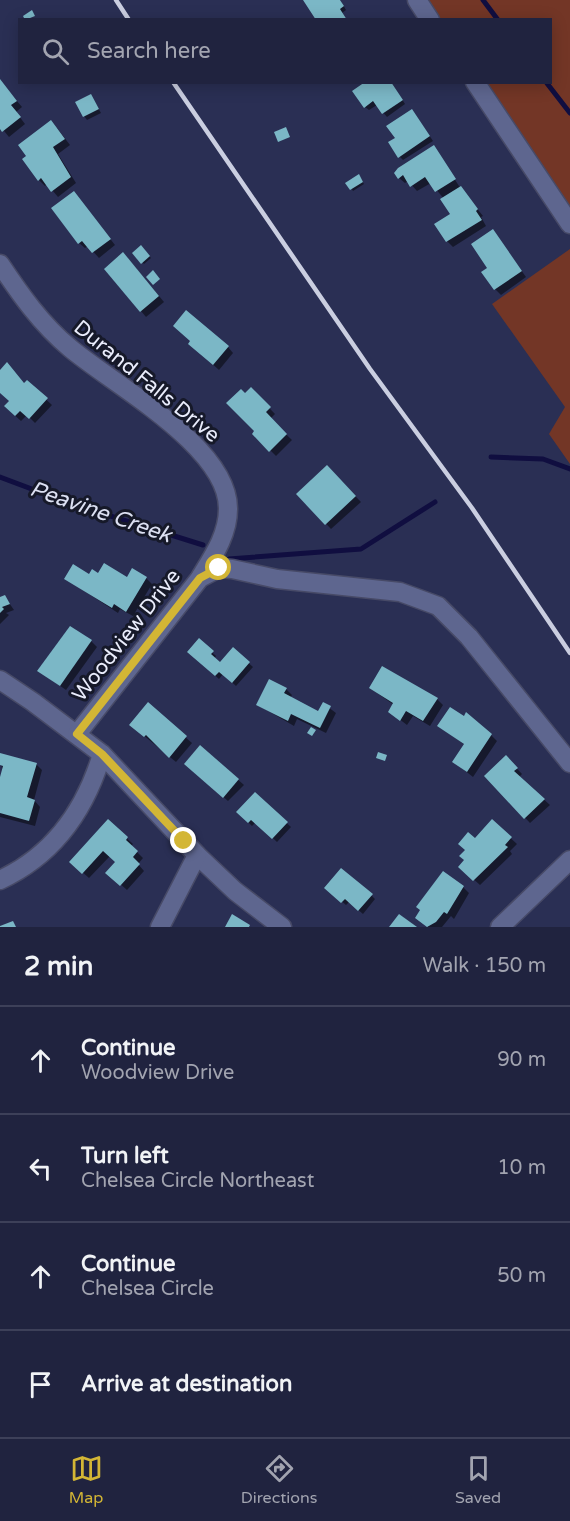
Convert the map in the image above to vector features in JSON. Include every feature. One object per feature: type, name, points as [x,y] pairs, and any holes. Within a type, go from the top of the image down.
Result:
[{"type":"street","points":[[417,0],[429,18]]},
{"type":"street","points":[[475,84],[570,224]]},
{"type":"street","name":"Durand Falls Drive","points":[[0,264],[32,309],[55,335],[186,436],[218,472],[226,493],[228,508],[226,524],[215,554],[200,578]]},
{"type":"street","name":"Woodview Drive","points":[[77,734],[200,578],[219,568],[277,579],[400,592],[438,606],[469,637],[570,764]]},
{"type":"street","points":[[0,680],[102,754],[197,855],[235,891],[282,927]]},
{"type":"street","points":[[0,880],[42,855],[66,829],[94,779],[102,754]]},
{"type":"street","points":[[160,927],[197,855]]},
{"type":"street","points":[[500,927],[570,860]]},
{"type":"shaded area","points":[[417,0],[570,0],[570,224],[475,84],[552,84],[552,18],[430,18]]},
{"type":"shaded area","points":[[570,249],[570,464],[549,434],[565,407],[492,304]]},
{"type":"building","points":[[303,0],[340,0],[344,6],[340,9],[346,18],[315,18]]},
{"type":"building","points":[[32,10],[35,16],[24,18],[23,16]]},
{"type":"building","points":[[0,79],[17,101],[11,105],[21,117],[2,132],[0,129]]},
{"type":"building","points":[[362,84],[392,84],[403,100],[382,114],[373,101],[364,108],[352,91]]},
{"type":"building","points":[[91,94],[99,109],[83,117],[75,102]]},
{"type":"building","points":[[412,109],[430,136],[398,158],[388,142],[395,138],[386,126]]},
{"type":"building","points":[[51,120],[65,139],[53,147],[71,177],[51,192],[41,178],[38,181],[22,159],[26,156],[18,145]]},
{"type":"building","points":[[286,127],[290,137],[278,142],[274,132]]},
{"type":"building","points":[[434,145],[456,179],[435,192],[425,177],[410,187],[403,175],[398,179],[394,173],[398,168]]},
{"type":"building","points":[[359,174],[363,182],[350,190],[345,183]]},
{"type":"building","points":[[461,186],[478,209],[476,211],[482,220],[446,242],[434,224],[450,214],[440,199]]},
{"type":"building","points":[[74,191],[111,239],[92,253],[82,241],[78,244],[51,208]]},
{"type":"building","points":[[493,229],[522,271],[494,290],[481,272],[487,268],[471,244]]},
{"type":"building","points":[[141,245],[150,256],[141,264],[132,253]]},
{"type":"building","points":[[123,252],[159,296],[140,312],[104,269]]},
{"type":"building","points":[[153,270],[160,279],[153,285],[146,277]]},
{"type":"building","points":[[186,310],[229,346],[213,365],[188,344],[190,341],[173,326]]},
{"type":"building","points":[[7,362],[24,383],[27,380],[48,398],[29,419],[20,411],[15,416],[4,406],[9,401],[0,393],[0,370]]},
{"type":"building","points":[[251,387],[271,407],[266,412],[287,434],[269,452],[252,434],[254,431],[226,403],[241,389],[245,393]]},
{"type":"building","points":[[327,465],[356,496],[325,525],[296,494]]},
{"type":"building","points":[[104,563],[127,577],[132,568],[147,577],[126,612],[114,604],[112,608],[64,579],[73,564],[89,574],[92,569],[98,573]]},
{"type":"building","points":[[5,595],[10,604],[2,607],[4,609],[0,613],[0,597]]},
{"type":"building","points":[[70,626],[92,640],[60,686],[37,671]]},
{"type":"building","points":[[199,638],[214,651],[211,654],[220,662],[233,647],[250,662],[232,683],[219,672],[215,676],[187,652]]},
{"type":"building","points":[[382,666],[438,698],[423,721],[406,711],[400,721],[388,712],[393,703],[369,688]]},
{"type":"building","points":[[269,679],[287,688],[284,693],[318,711],[323,702],[331,706],[320,728],[291,714],[288,721],[256,705]]},
{"type":"building","points":[[148,702],[187,736],[169,758],[146,735],[144,737],[129,725]]},
{"type":"building","points":[[450,707],[464,716],[466,712],[492,734],[467,772],[452,762],[464,744],[437,726]]},
{"type":"building","points":[[311,727],[316,730],[312,736],[307,733]]},
{"type":"building","points":[[200,745],[239,779],[223,798],[184,764]]},
{"type":"building","points":[[378,752],[387,755],[385,761],[376,758]]},
{"type":"building","points":[[0,753],[37,763],[27,797],[35,800],[29,821],[0,813],[0,777],[3,766],[0,765]]},
{"type":"building","points":[[506,755],[518,768],[514,771],[545,799],[524,819],[484,776]]},
{"type":"building","points":[[255,792],[288,822],[272,839],[251,820],[248,823],[236,812]]},
{"type":"building","points":[[108,819],[128,837],[126,840],[138,851],[133,857],[140,864],[120,886],[105,873],[115,862],[103,851],[82,874],[69,862]]},
{"type":"building","points":[[492,819],[512,837],[505,845],[508,847],[473,881],[458,867],[464,860],[459,856],[465,850],[458,844],[468,832],[475,838]]},
{"type":"building","points":[[341,868],[373,894],[358,911],[345,899],[341,903],[324,888]]},
{"type":"building","points":[[443,871],[464,886],[447,914],[444,912],[436,922],[427,927],[415,918],[420,910],[416,907]]},
{"type":"building","points":[[232,914],[250,925],[249,927],[225,927]]},
{"type":"building","points":[[399,914],[417,927],[389,927]]},
{"type":"building","points":[[13,921],[16,927],[0,927],[0,926]]},
{"type":"waterway","points":[[483,0],[496,18]]},
{"type":"waterway","points":[[548,84],[570,113]]},
{"type":"waterway","name":"Peavine Creek","points":[[491,457],[543,459],[570,469]]},
{"type":"waterway","name":"Peavine Creek","points":[[0,477],[69,503],[203,545]]},
{"type":"waterway","name":"Peavine Creek","points":[[229,559],[361,549],[435,502]]},
{"type":"railway","points":[[116,0],[128,18]]},
{"type":"railway","points":[[174,84],[370,369],[472,508],[570,653]]},
{"type":"route","points":[[184,841],[102,754],[77,734],[139,652],[200,578],[209,571],[219,568]]}]
